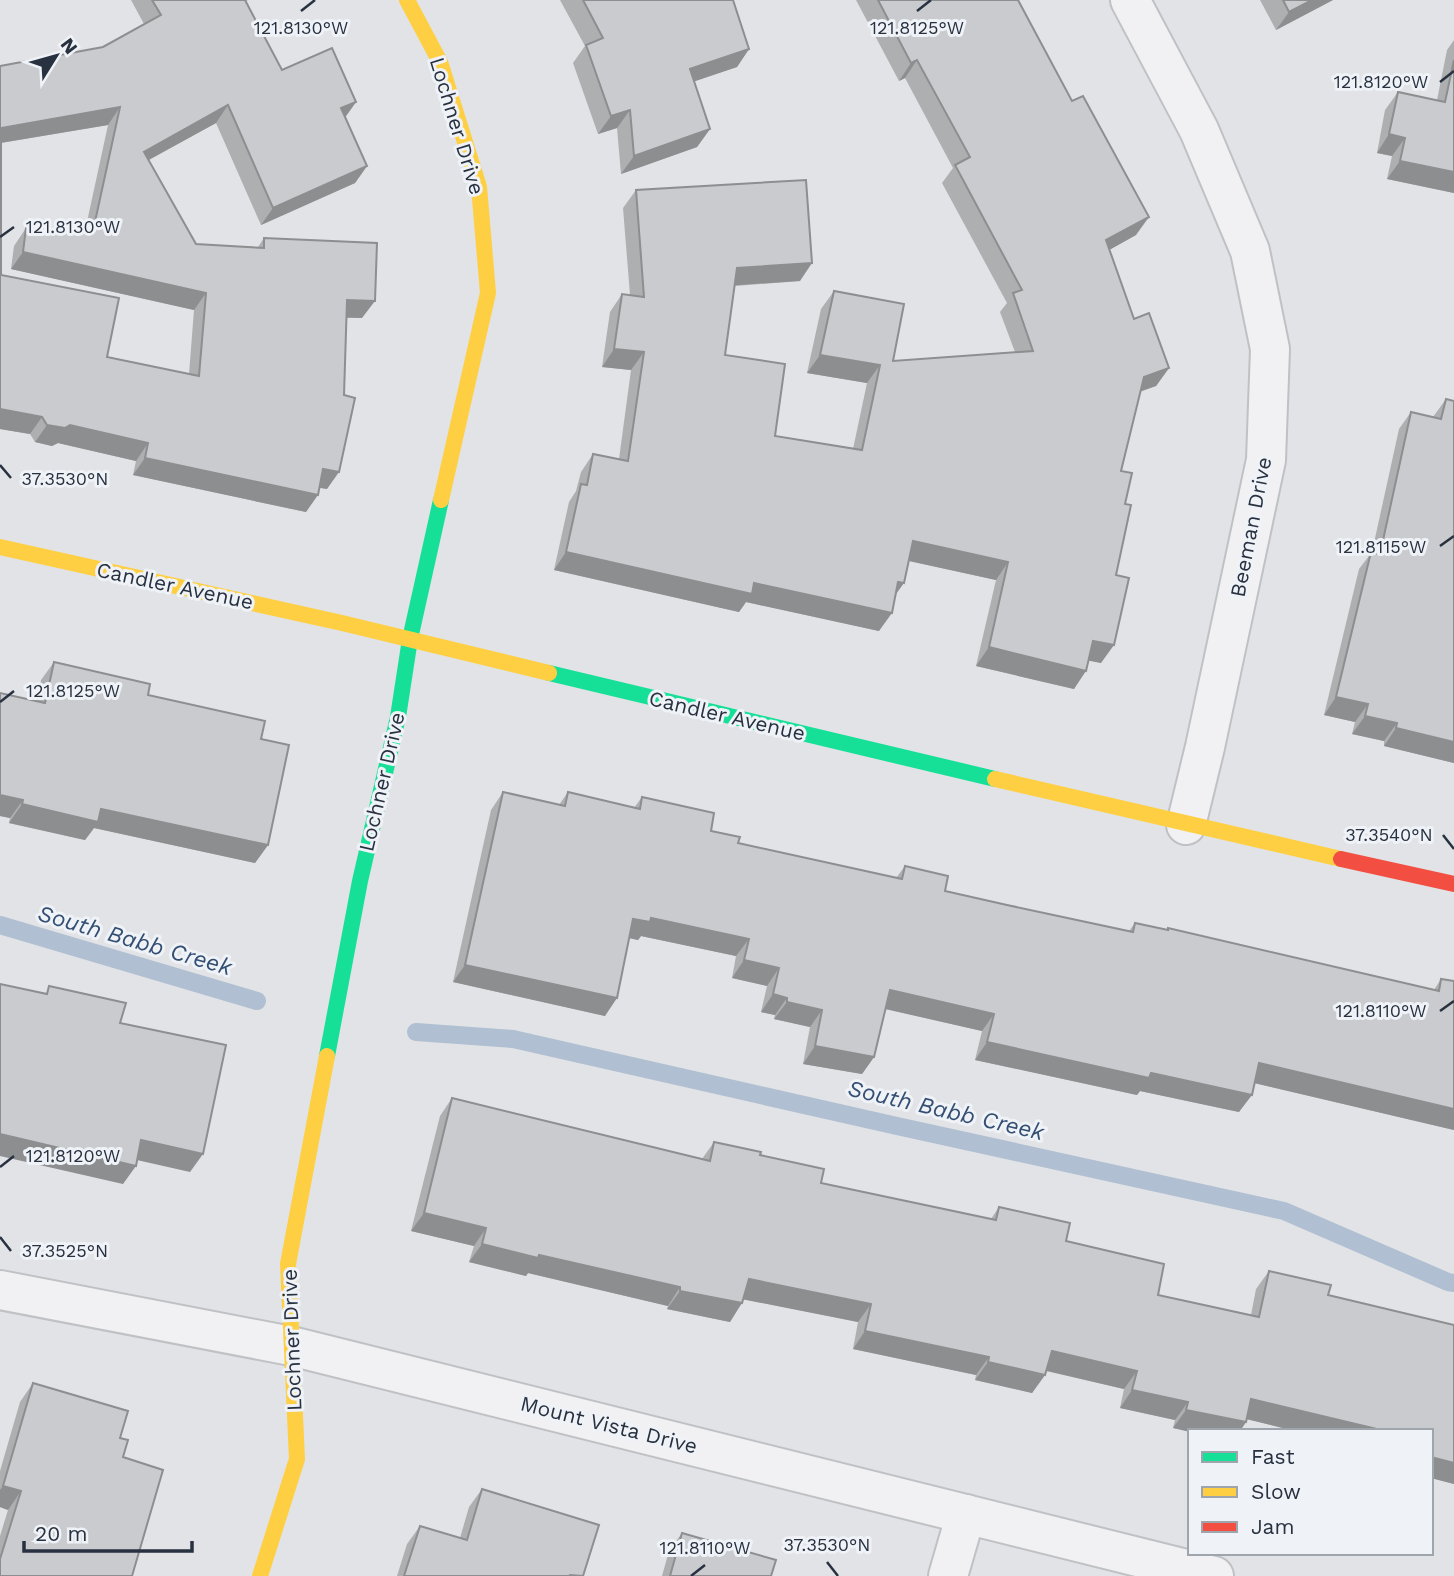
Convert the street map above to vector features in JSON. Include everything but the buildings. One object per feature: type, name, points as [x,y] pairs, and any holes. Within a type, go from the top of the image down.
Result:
[{"type":"street","name":"Lochner Drive","points":[[260,1576],[297,1459],[288,1264],[360,881],[398,717],[410,639],[488,293],[479,187],[440,62],[407,0]]},
{"type":"street","name":"Beeman Drive","points":[[1130,0],[1199,130],[1250,251],[1270,349],[1266,460],[1186,825]]},
{"type":"street","name":"Candler Avenue","points":[[0,547],[410,639],[1186,825],[1454,884]]},
{"type":"street","name":"Mount Vista Drive","points":[[0,1290],[292,1346],[1214,1576]]},
{"type":"street","points":[[948,1576],[966,1514]]},
{"type":"waterway","name":"South Babb Creek","points":[[0,925],[257,1001]]},
{"type":"waterway","name":"South Babb Creek","points":[[416,1032],[513,1039],[1284,1211],[1454,1283]]},
{"type":"traffic: fast","points":[[327,1056],[360,881],[398,717],[410,639],[441,500]]},
{"type":"traffic: fast","points":[[549,673],[995,779]]},
{"type":"traffic: slow","points":[[407,0],[440,62],[479,187],[488,293],[441,500]]},
{"type":"traffic: slow","points":[[0,547],[342,623],[549,673]]},
{"type":"traffic: slow","points":[[995,779],[1341,859]]},
{"type":"traffic: slow","points":[[260,1576],[297,1459],[288,1264],[327,1056]]},
{"type":"traffic: jam","points":[[1341,859],[1454,884]]}]
